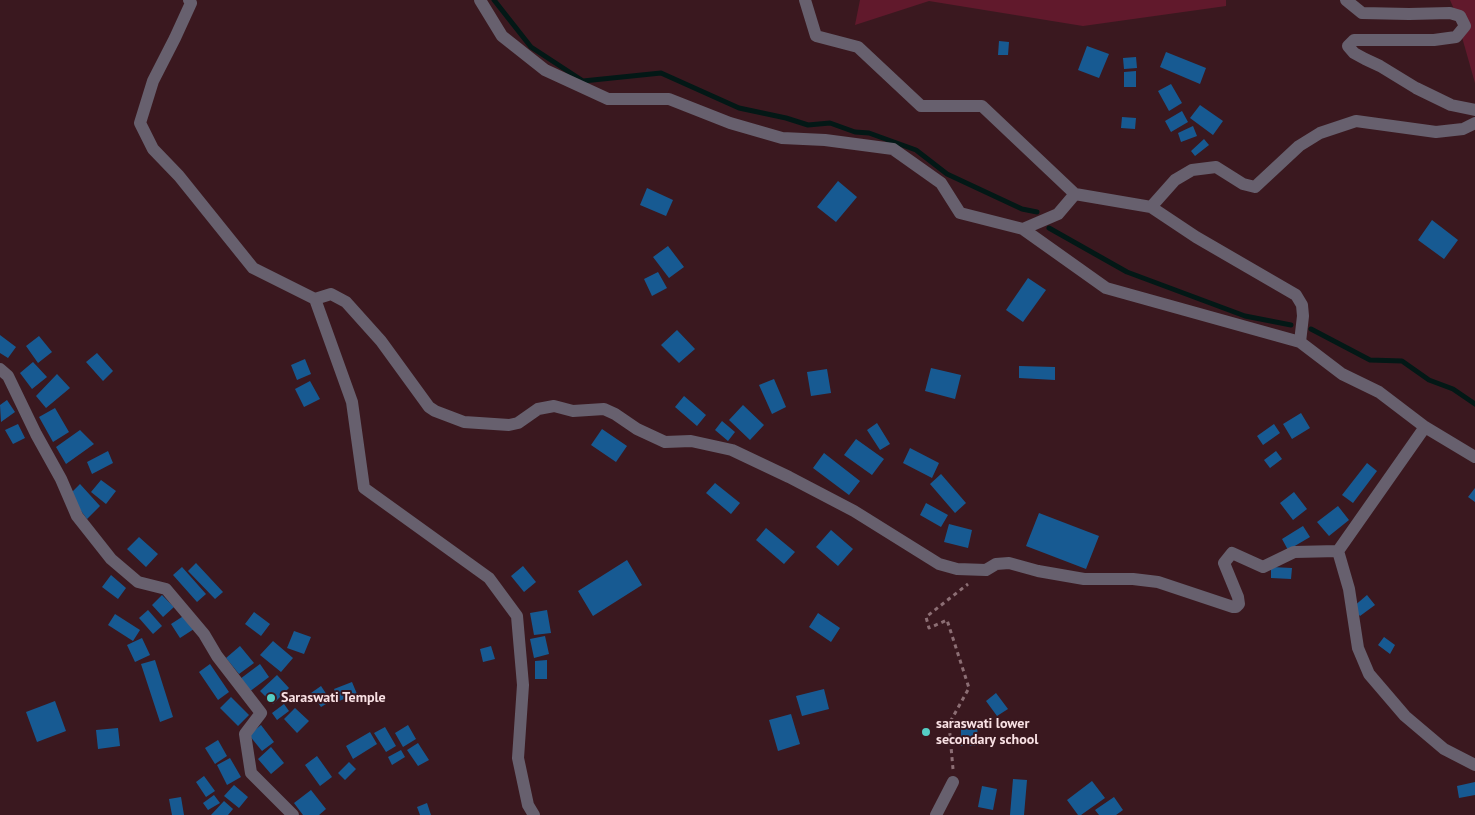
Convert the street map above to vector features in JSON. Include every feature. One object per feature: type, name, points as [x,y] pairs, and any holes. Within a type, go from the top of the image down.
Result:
[{"type":"street","points":[[189,0],[190,3],[175,38],[153,81],[140,123],[153,148],[179,176],[253,268],[315,299],[352,402],[364,488],[489,578],[516,616],[523,685],[518,758],[528,805],[534,815]]},
{"type":"street","points":[[480,0],[502,36],[545,70],[608,99],[669,99],[730,123],[782,138],[825,140],[893,149],[942,183],[960,213],[1023,228],[1106,288],[1300,342],[1342,374],[1379,392],[1426,427],[1475,457]]},
{"type":"street","points":[[805,0],[816,36],[858,47],[921,106],[982,106],[1075,194],[1151,207],[1196,237],[1296,295],[1302,305],[1303,316],[1300,342]]},
{"type":"street","points":[[1346,0],[1362,13],[1450,13],[1460,16],[1465,26],[1456,37],[1434,40],[1354,40],[1348,46],[1354,53],[1416,88],[1450,105],[1475,110]]},
{"type":"street","points":[[1151,207],[1175,180],[1192,170],[1216,167],[1243,184],[1255,187],[1299,146],[1320,133],[1356,121],[1436,132],[1462,129],[1475,123]]},
{"type":"street","points":[[1023,228],[1058,214],[1075,194]]},
{"type":"street","points":[[315,299],[331,294],[346,302],[381,341],[429,407],[435,411],[464,422],[509,425],[518,423],[538,409],[554,406],[573,411],[604,409],[616,414],[637,429],[665,442],[691,442],[732,450],[854,511],[939,564],[958,569],[986,570],[996,564],[1009,564],[1084,579],[1133,579],[1158,582],[1236,607],[1239,604],[1238,596],[1224,563],[1232,553],[1263,567],[1294,552],[1338,551]]},
{"type":"street","points":[[0,369],[8,376],[36,434],[61,479],[76,516],[111,559],[138,582],[166,589],[204,634],[217,656],[261,712],[245,734],[251,773],[293,815]]},
{"type":"street","points":[[1338,551],[1426,427]]},
{"type":"street","points":[[1338,551],[1349,589],[1358,648],[1369,674],[1405,716],[1444,749],[1475,764]]},
{"type":"street","points":[[936,815],[954,782]]},
{"type":"path","points":[[954,782],[949,724],[970,688],[946,620],[929,628],[926,616],[986,570]]},
{"type":"shaded area","points":[[860,0],[1226,0],[1226,6],[1083,26],[929,1],[855,25]]},
{"type":"shaded area","points":[[1450,0],[1475,0],[1475,83],[1454,9]]},
{"type":"building","points":[[999,41],[1009,42],[1008,55],[998,55]]},
{"type":"building","points":[[1087,46],[1109,54],[1099,78],[1078,70]]},
{"type":"building","points":[[1166,52],[1206,68],[1200,84],[1160,67]]},
{"type":"building","points":[[1136,57],[1137,68],[1124,69],[1123,58]]},
{"type":"building","points":[[1136,71],[1136,87],[1124,87],[1124,72]]},
{"type":"building","points":[[1171,84],[1182,103],[1169,111],[1158,91]]},
{"type":"building","points":[[1200,105],[1223,121],[1213,135],[1190,118]]},
{"type":"building","points":[[1182,111],[1188,122],[1171,132],[1165,121]]},
{"type":"building","points":[[1122,117],[1136,118],[1135,129],[1121,128]]},
{"type":"building","points":[[1193,126],[1197,136],[1181,142],[1178,133]]},
{"type":"building","points":[[1204,139],[1209,145],[1195,156],[1191,151]]},
{"type":"building","points":[[838,181],[857,197],[836,222],[817,207]]},
{"type":"building","points":[[647,188],[673,200],[666,216],[640,205]]},
{"type":"building","points":[[1432,220],[1458,240],[1444,259],[1418,240]]},
{"type":"building","points":[[668,246],[684,267],[669,278],[653,257]]},
{"type":"building","points":[[658,272],[667,288],[652,296],[644,279]]},
{"type":"building","points":[[1028,278],[1046,290],[1023,322],[1006,310]]},
{"type":"building","points":[[677,330],[695,349],[679,363],[661,345]]},
{"type":"building","points":[[0,335],[16,347],[8,358],[0,353]]},
{"type":"building","points":[[39,336],[52,352],[38,363],[26,346]]},
{"type":"building","points":[[97,353],[113,371],[103,381],[86,362]]},
{"type":"building","points":[[305,359],[311,374],[297,380],[291,365]]},
{"type":"building","points":[[33,362],[47,377],[32,389],[20,373]]},
{"type":"building","points":[[1019,366],[1055,367],[1055,380],[1019,378]]},
{"type":"building","points":[[931,368],[961,375],[955,399],[925,391]]},
{"type":"building","points":[[827,369],[831,393],[811,396],[807,372]]},
{"type":"building","points":[[57,374],[70,388],[46,408],[36,396]]},
{"type":"building","points":[[774,379],[786,407],[772,414],[759,385]]},
{"type":"building","points":[[310,381],[320,399],[304,407],[295,389]]},
{"type":"building","points":[[684,396],[706,415],[697,426],[675,407]]},
{"type":"building","points":[[7,400],[15,412],[1,422],[0,405]]},
{"type":"building","points":[[743,405],[764,425],[750,440],[729,420]]},
{"type":"building","points":[[55,408],[69,432],[53,442],[39,417]]},
{"type":"building","points":[[1301,413],[1310,428],[1292,439],[1283,424]]},
{"type":"building","points":[[722,421],[735,432],[728,441],[715,430]]},
{"type":"building","points":[[877,423],[890,444],[880,450],[867,430]]},
{"type":"building","points":[[18,424],[25,438],[13,444],[5,430]]},
{"type":"building","points":[[1274,424],[1280,433],[1263,445],[1257,436]]},
{"type":"building","points":[[602,429],[627,446],[616,462],[591,445]]},
{"type":"building","points":[[80,430],[94,444],[66,464],[56,447]]},
{"type":"building","points":[[856,439],[884,459],[872,475],[844,455]]},
{"type":"building","points":[[910,448],[939,463],[932,478],[903,463]]},
{"type":"building","points":[[108,451],[113,463],[92,474],[87,462]]},
{"type":"building","points":[[1276,451],[1282,459],[1270,468],[1264,460]]},
{"type":"building","points":[[824,453],[860,481],[849,495],[813,468]]},
{"type":"building","points":[[1367,463],[1377,471],[1353,503],[1342,495]]},
{"type":"building","points":[[941,474],[966,503],[955,513],[930,484]]},
{"type":"building","points":[[101,480],[116,491],[106,504],[91,492]]},
{"type":"building","points":[[715,483],[740,503],[731,514],[706,493]]},
{"type":"building","points":[[80,484],[100,506],[87,519],[69,495]]},
{"type":"building","points":[[1475,488],[1475,502],[1468,497]]},
{"type":"building","points":[[1294,492],[1307,509],[1293,520],[1280,503]]},
{"type":"building","points":[[926,503],[948,515],[941,527],[920,515]]},
{"type":"building","points":[[1338,506],[1349,520],[1329,536],[1317,522]]},
{"type":"building","points":[[1039,513],[1099,536],[1086,569],[1026,546]]},
{"type":"building","points":[[949,524],[972,530],[968,548],[944,542]]},
{"type":"building","points":[[1303,526],[1310,537],[1288,550],[1282,539]]},
{"type":"building","points":[[766,528],[795,552],[784,564],[756,540]]},
{"type":"building","points":[[831,530],[853,549],[838,566],[816,547]]},
{"type":"building","points":[[139,537],[158,554],[146,567],[127,549]]},
{"type":"building","points":[[627,560],[642,585],[593,616],[578,591]]},
{"type":"building","points":[[196,563],[223,592],[215,599],[188,571]]},
{"type":"building","points":[[523,566],[536,582],[524,592],[511,576]]},
{"type":"building","points":[[182,567],[206,594],[197,602],[173,575]]},
{"type":"building","points":[[1271,567],[1292,568],[1291,579],[1271,578]]},
{"type":"building","points":[[111,575],[126,588],[118,599],[102,587]]},
{"type":"building","points":[[162,595],[174,607],[163,617],[152,605]]},
{"type":"building","points":[[1367,595],[1375,605],[1360,616],[1353,607]]},
{"type":"building","points":[[148,610],[162,626],[153,634],[139,618]]},
{"type":"building","points":[[547,610],[551,633],[534,635],[530,613]]},
{"type":"building","points":[[254,612],[270,624],[261,636],[245,624]]},
{"type":"building","points":[[818,613],[840,628],[831,642],[809,627]]},
{"type":"building","points":[[115,614],[140,630],[133,641],[108,625]]},
{"type":"building","points":[[185,615],[194,629],[180,638],[171,624]]},
{"type":"building","points":[[294,631],[311,637],[304,654],[287,648]]},
{"type":"building","points":[[545,636],[549,654],[534,658],[530,639]]},
{"type":"building","points":[[1384,637],[1395,645],[1390,654],[1378,645]]},
{"type":"building","points":[[142,638],[150,655],[135,662],[127,645]]},
{"type":"building","points":[[273,641],[293,658],[281,672],[260,655]]},
{"type":"building","points":[[240,646],[254,663],[239,674],[226,658]]},
{"type":"building","points":[[491,646],[495,659],[483,662],[480,649]]},
{"type":"building","points":[[155,660],[173,717],[160,722],[141,664]]},
{"type":"building","points":[[547,660],[547,679],[535,679],[535,661]]},
{"type":"building","points":[[210,664],[229,692],[218,700],[199,672]]},
{"type":"building","points":[[260,664],[269,677],[249,692],[240,679]]},
{"type":"building","points":[[277,675],[289,688],[273,704],[260,691]]},
{"type":"building","points":[[352,682],[357,694],[339,701],[334,689]]},
{"type":"building","points":[[321,686],[331,701],[321,707],[311,693]]},
{"type":"building","points":[[824,689],[829,709],[802,716],[796,696]]},
{"type":"building","points":[[996,693],[1008,709],[997,716],[986,701]]},
{"type":"building","points":[[231,697],[249,715],[238,726],[220,708]]},
{"type":"building","points":[[55,701],[66,731],[37,742],[26,712]]},
{"type":"building","points":[[284,704],[289,711],[277,720],[272,713]]},
{"type":"building","points":[[295,708],[309,721],[297,733],[284,719]]},
{"type":"building","points":[[791,714],[800,744],[778,751],[769,720]]},
{"type":"building","points":[[961,720],[977,720],[978,746],[961,746]]},
{"type":"building","points":[[261,725],[274,742],[262,751],[249,735]]},
{"type":"building","points":[[408,725],[416,739],[403,747],[395,733]]},
{"type":"building","points":[[385,727],[396,746],[386,752],[374,733]]},
{"type":"building","points":[[118,728],[120,746],[98,749],[96,730]]},
{"type":"building","points":[[370,732],[377,744],[353,759],[346,746]]},
{"type":"building","points":[[218,740],[227,756],[215,764],[205,748]]},
{"type":"building","points":[[418,743],[429,760],[418,766],[407,750]]},
{"type":"building","points":[[271,747],[284,763],[271,774],[258,759]]},
{"type":"building","points":[[401,750],[405,757],[392,765],[388,757]]},
{"type":"building","points":[[317,756],[332,777],[320,786],[305,765]]},
{"type":"building","points":[[230,758],[241,777],[227,785],[217,765]]},
{"type":"building","points":[[349,762],[356,769],[345,780],[338,773]]},
{"type":"building","points":[[204,776],[215,791],[206,797],[196,782]]},
{"type":"building","points":[[1013,779],[1027,780],[1024,815],[1010,815]]},
{"type":"building","points":[[1092,781],[1105,798],[1081,815],[1078,815],[1067,800]]},
{"type":"building","points":[[1475,782],[1475,795],[1459,798],[1457,786]]},
{"type":"building","points":[[234,785],[248,797],[239,808],[224,796]]},
{"type":"building","points":[[982,786],[997,789],[993,810],[978,807]]},
{"type":"building","points":[[311,790],[326,809],[319,815],[303,815],[294,803]]},
{"type":"building","points":[[214,795],[220,803],[208,810],[203,803]]},
{"type":"building","points":[[181,797],[184,815],[172,815],[169,799]]},
{"type":"building","points":[[1114,797],[1123,810],[1116,815],[1099,815],[1095,810]]},
{"type":"building","points":[[224,801],[233,809],[228,815],[211,815]]},
{"type":"building","points":[[427,803],[431,815],[420,815],[417,807]]},
{"type":"waterway","points":[[494,0],[531,47],[583,81],[661,73],[739,108],[786,118],[808,125],[830,123],[855,132],[869,133],[916,150],[947,174],[1022,209],[1037,212]]},
{"type":"waterway","points":[[1049,228],[1127,272],[1245,316],[1291,325]]},
{"type":"waterway","points":[[1311,329],[1370,360],[1402,361],[1429,380],[1453,389],[1475,404]]},
{"type":"place","name":"Saraswati Temple","points":[[271,698]]},
{"type":"place","name":"saraswati lower secondary school","points":[[926,732]]}]
